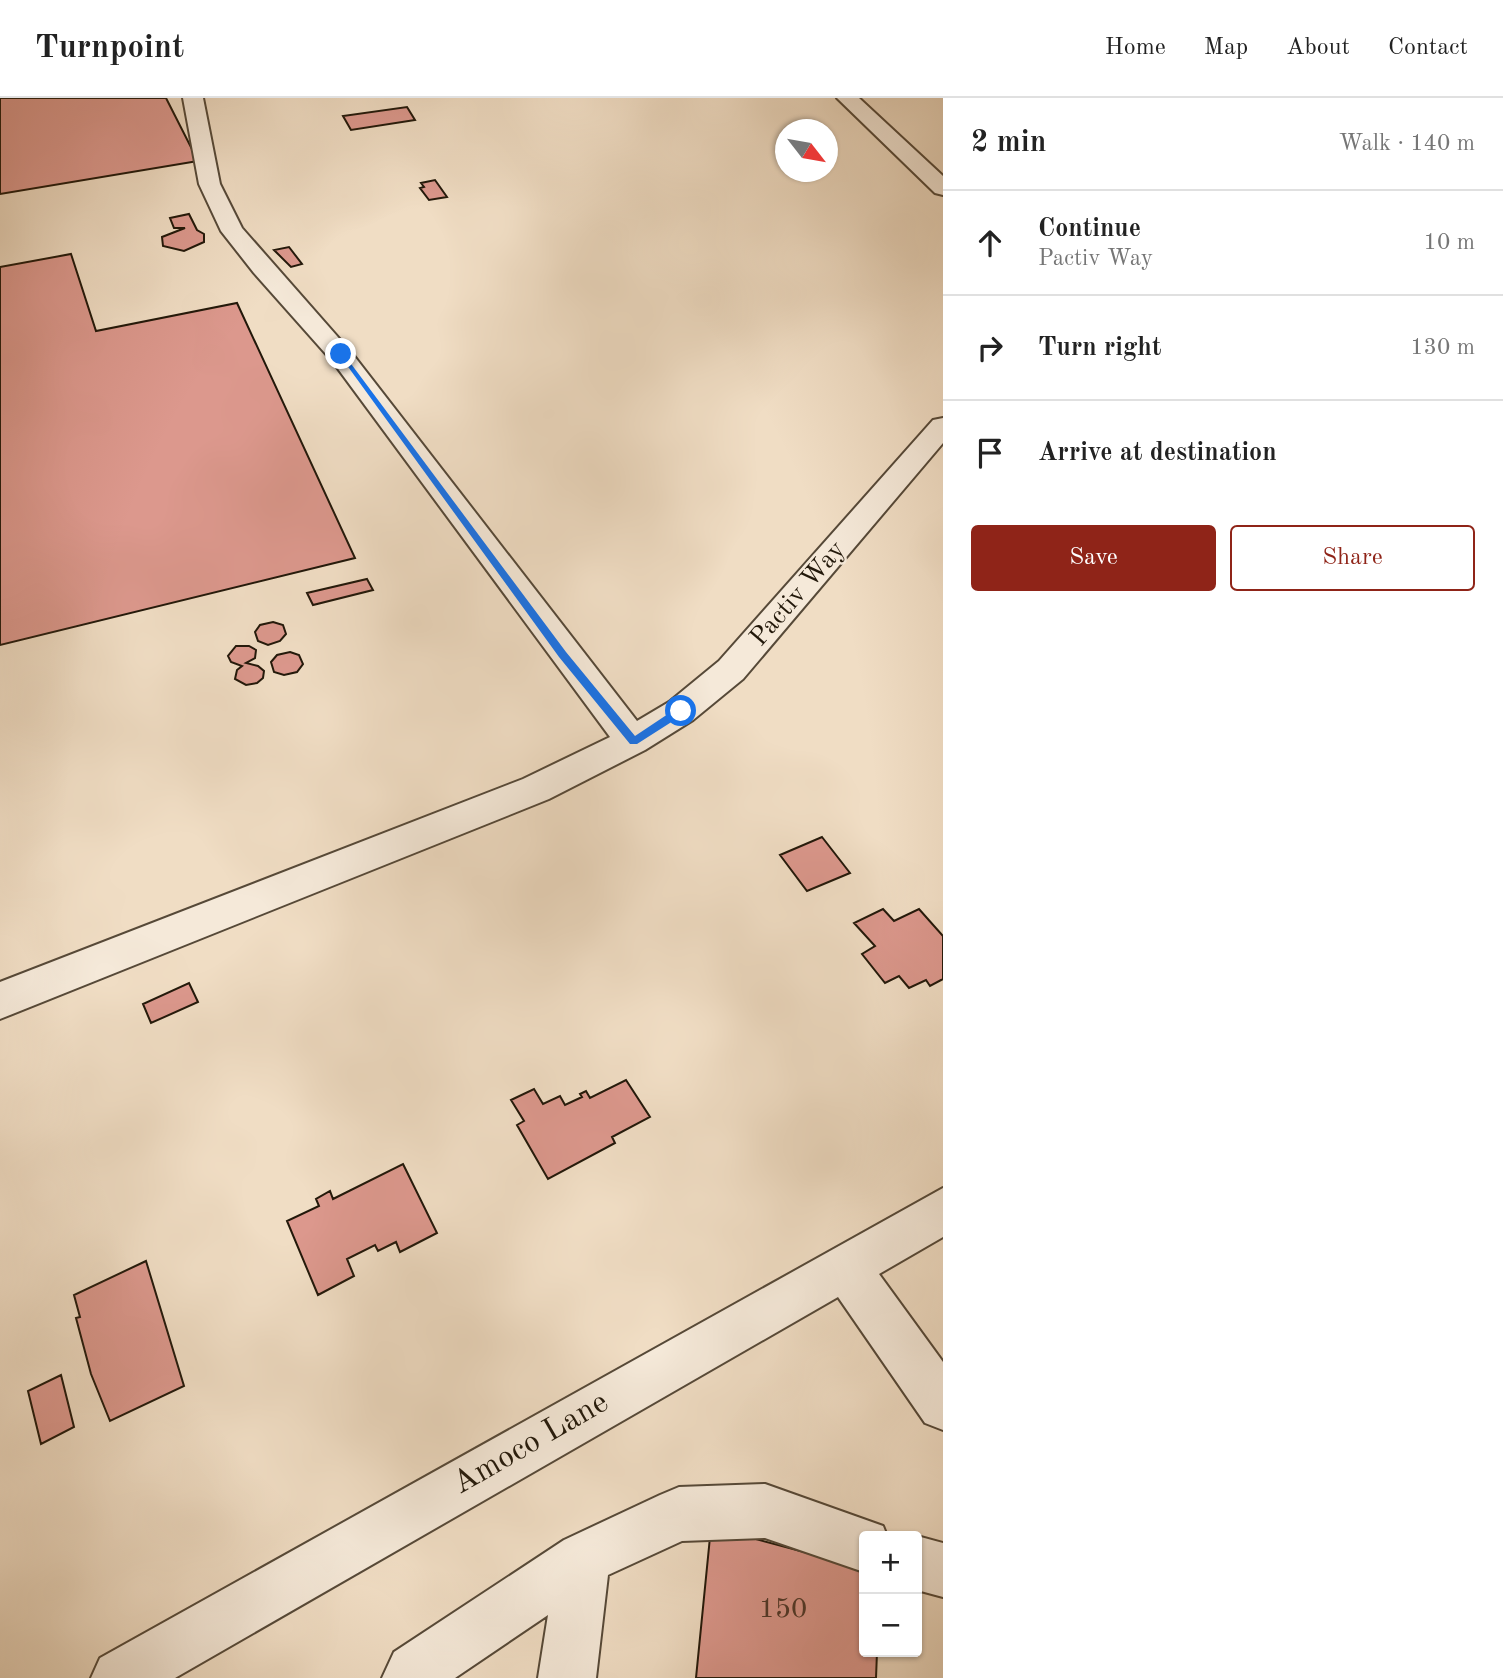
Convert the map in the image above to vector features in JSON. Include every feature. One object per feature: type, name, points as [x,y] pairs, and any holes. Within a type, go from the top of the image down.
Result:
[{"type":"street","points":[[193,98],[201,120],[204,154],[214,200],[244,246],[341,354],[562,655],[634,741]]},
{"type":"street","points":[[847,98],[943,188]]},
{"type":"street","name":"Pactiv Way","points":[[0,1001],[536,789],[634,741],[681,711],[731,670],[943,426]]},
{"type":"street","name":"Amoco Lane","points":[[120,1678],[943,1211]]},
{"type":"street","points":[[845,1266],[943,1405]]},
{"type":"street","points":[[411,1678],[414,1672],[583,1559],[679,1514],[765,1511],[859,1543]]},
{"type":"street","points":[[567,1678],[583,1559]]},
{"type":"building","points":[[0,98],[166,98],[198,161],[0,194]]},
{"type":"building","points":[[407,107],[415,120],[351,130],[343,116]]},
{"type":"building","points":[[435,180],[447,197],[429,200],[420,188],[424,187],[421,183]]},
{"type":"building","points":[[189,214],[197,230],[204,234],[204,242],[184,251],[163,246],[162,237],[185,228],[174,228],[170,218]]},
{"type":"building","points":[[289,247],[302,264],[291,267],[274,250]]},
{"type":"building","points":[[71,254],[96,331],[237,303],[355,558],[0,645],[0,267]]},
{"type":"building","points":[[367,579],[373,590],[313,605],[307,593]]},
{"type":"building","points":[[273,622],[283,625],[286,634],[280,641],[268,645],[258,641],[255,632],[260,625]]},
{"type":"building","points":[[236,646],[249,646],[256,650],[255,658],[246,663],[258,666],[264,671],[263,678],[257,683],[246,685],[235,679],[237,670],[242,666],[231,662],[228,656]]},
{"type":"building","points":[[290,652],[299,655],[303,664],[297,672],[284,675],[274,672],[271,662],[277,655]]},
{"type":"building","points":[[822,837],[850,873],[807,891],[780,855]]},
{"type":"building","points":[[883,909],[894,921],[919,909],[943,936],[943,979],[930,986],[926,980],[909,988],[899,976],[885,983],[862,954],[875,946],[854,923]]},
{"type":"building","points":[[189,983],[198,1002],[151,1023],[143,1004]]},
{"type":"building","points":[[626,1080],[650,1117],[612,1137],[615,1143],[548,1179],[517,1125],[524,1121],[511,1100],[534,1089],[543,1104],[560,1096],[565,1105],[582,1097],[580,1094],[586,1091],[590,1098]]},
{"type":"building","points":[[403,1164],[437,1233],[400,1252],[396,1242],[378,1251],[375,1245],[347,1259],[354,1276],[318,1295],[287,1221],[319,1206],[316,1199],[330,1191],[333,1199]]},
{"type":"building","points":[[146,1261],[184,1386],[110,1421],[91,1374],[76,1318],[80,1317],[74,1295]]},
{"type":"building","points":[[61,1375],[74,1427],[41,1444],[28,1391]]},
{"type":"building","points":[[711,1527],[859,1567],[859,1657],[877,1657],[876,1678],[696,1678]]},
{"type":"route","points":[[341,354],[562,655],[634,741],[681,711]]}]
